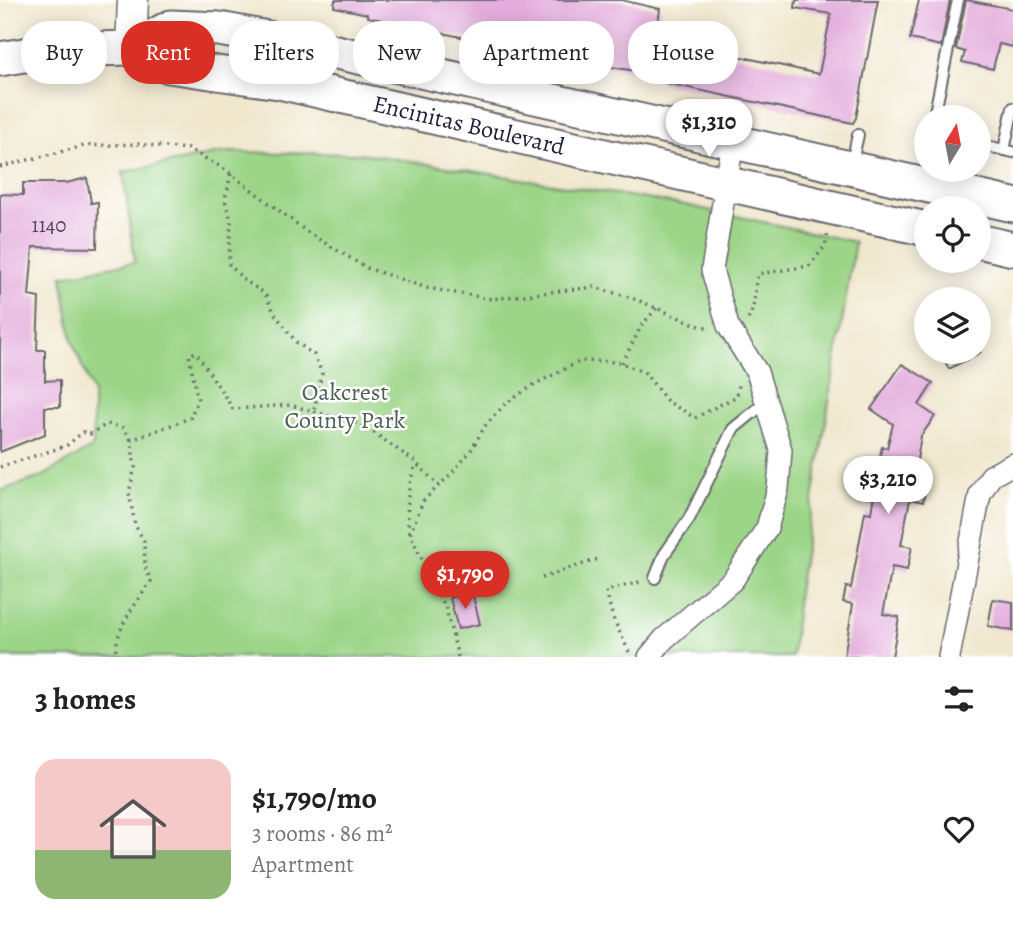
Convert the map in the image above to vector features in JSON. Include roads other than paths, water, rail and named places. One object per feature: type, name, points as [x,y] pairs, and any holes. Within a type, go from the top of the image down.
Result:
[{"type":"main road","points":[[132,21],[133,0]]},
{"type":"main road","name":"Encinitas Boulevard","points":[[215,29],[1013,205]]},
{"type":"main road","name":"Encinitas Boulevard","points":[[0,59],[54,50],[121,48]]},
{"type":"main road","name":"Encinitas Boulevard","points":[[215,73],[279,82],[914,226]]},
{"type":"main road","points":[[991,244],[1013,249]]},
{"type":"street","points":[[649,657],[664,639],[733,580],[767,528],[778,489],[781,450],[757,372],[728,326],[712,270],[733,142]]},
{"type":"street","points":[[949,657],[980,494],[991,476],[1013,464]]},
{"type":"lane","points":[[936,105],[958,0]]},
{"type":"lane","points":[[506,91],[508,84]]},
{"type":"lane","points":[[991,147],[1009,151],[1013,108]]},
{"type":"lane","points":[[851,169],[858,135]]},
{"type":"lane","points":[[655,578],[664,555],[689,519],[733,429],[766,402]]},
{"type":"park label","name":"Oakcrest County Park","points":[[345,406]]}]
